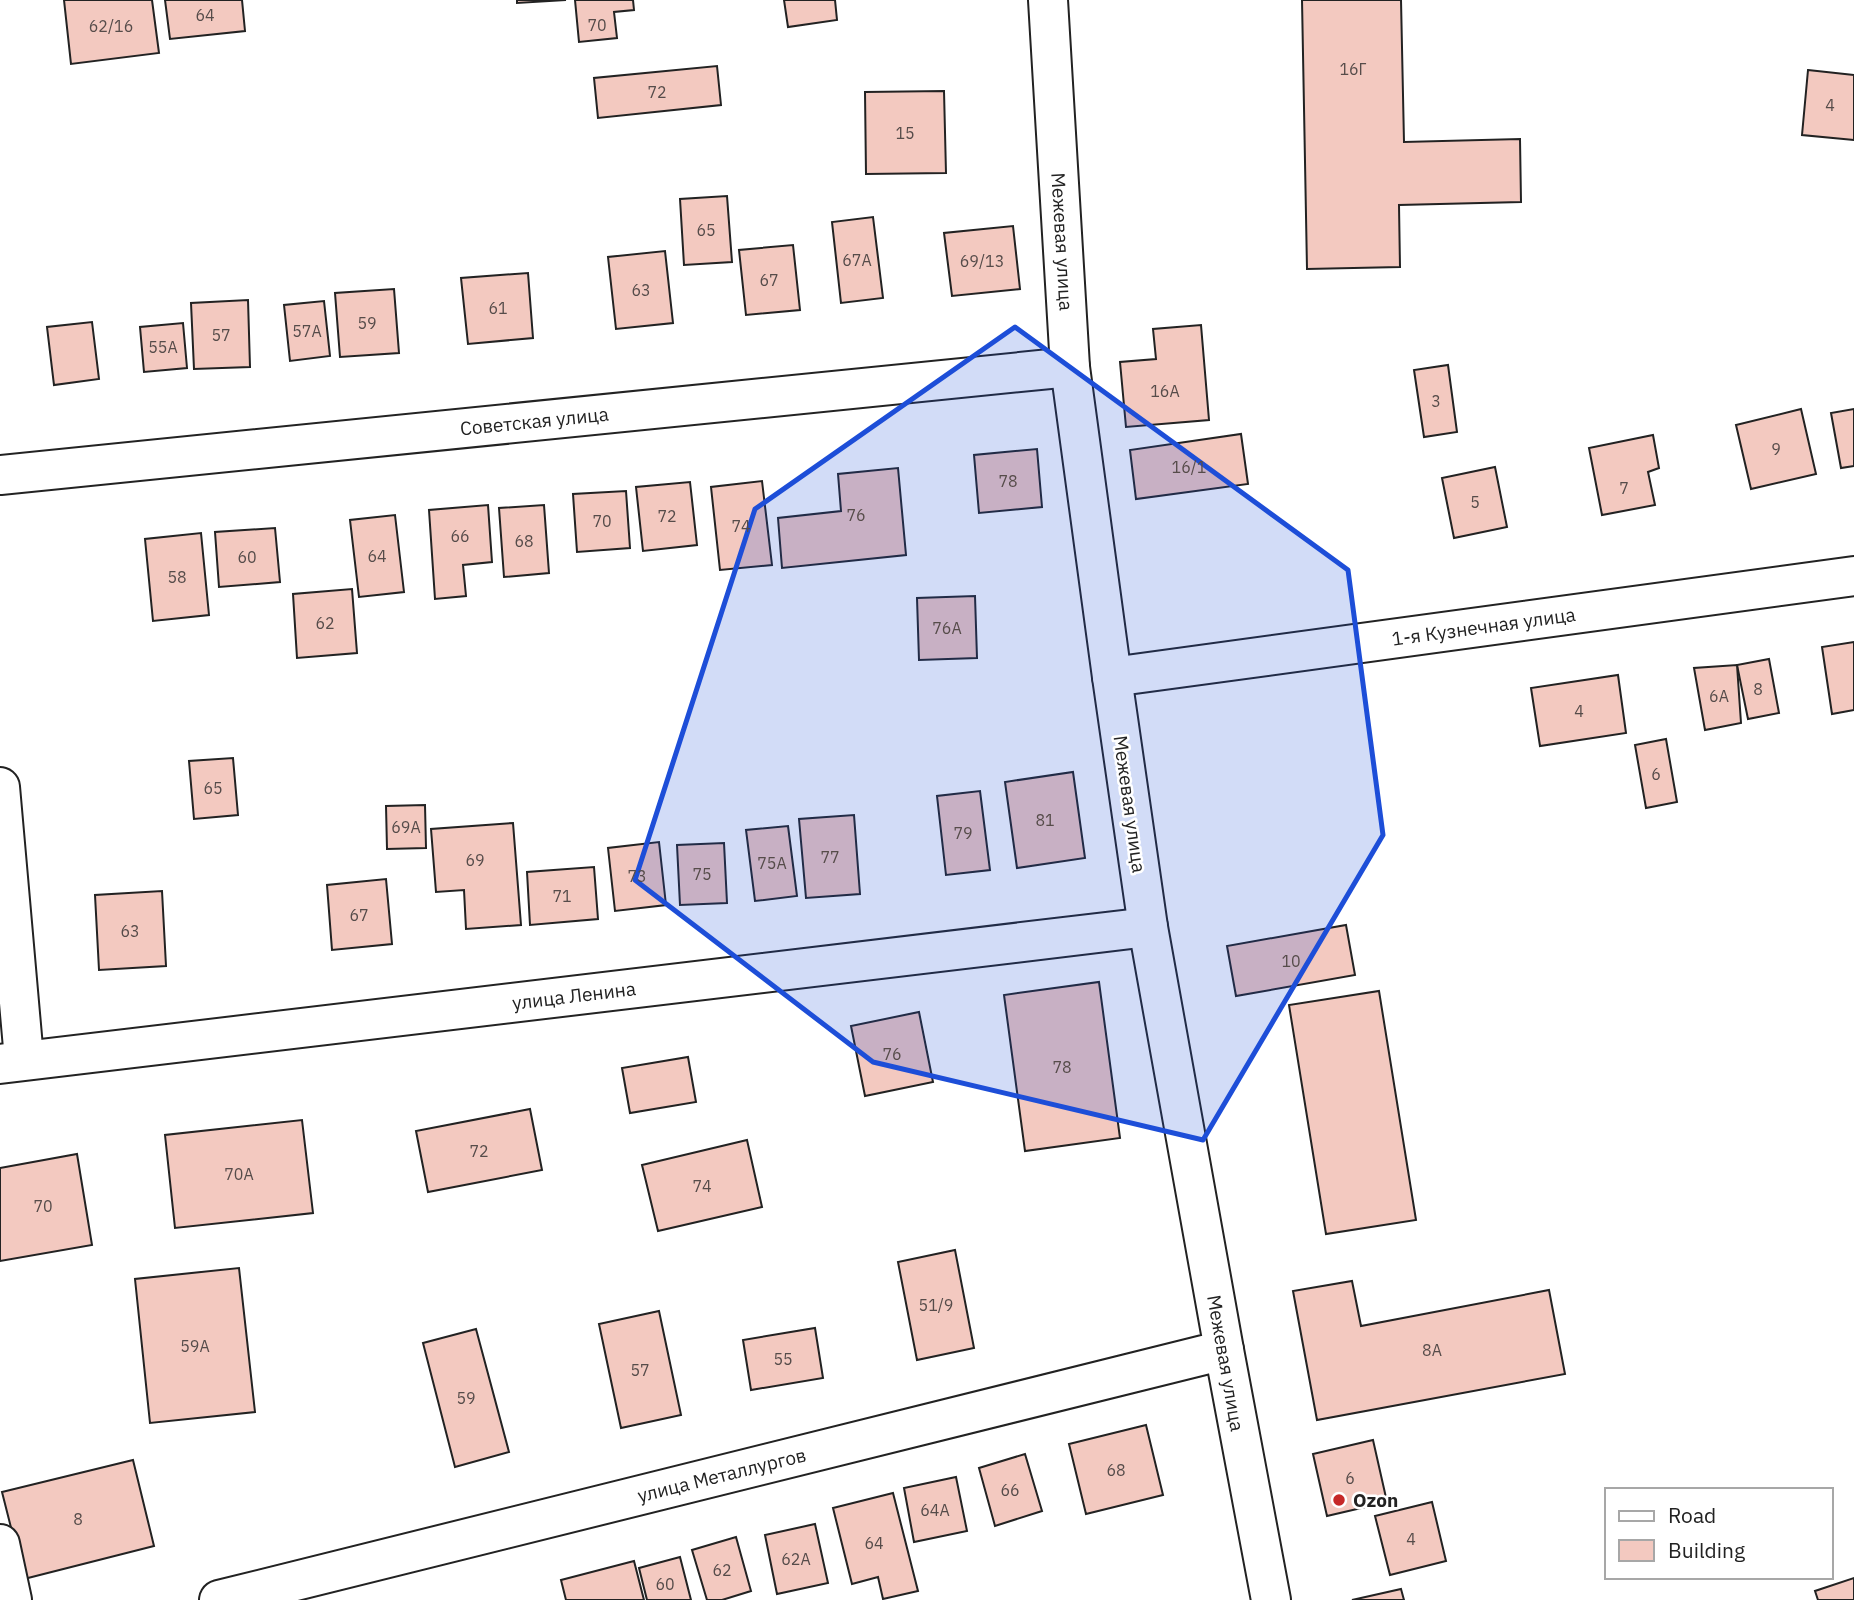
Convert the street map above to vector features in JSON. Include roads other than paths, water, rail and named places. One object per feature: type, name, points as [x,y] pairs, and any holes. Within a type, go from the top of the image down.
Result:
[{"type":"street","name":"Межевая улица","points":[[1048,0],[1070,367],[1112,677],[1148,927],[1271,1600]]},
{"type":"street","name":"Советская улица","points":[[0,475],[1070,367]]},
{"type":"street","name":"1-я Кузнечная улица","points":[[1112,677],[1854,576]]},
{"type":"street","points":[[0,787],[12,1061]]},
{"type":"street","name":"улица Ленина","points":[[12,1061],[1148,927]]},
{"type":"street","name":"улица Металлургов","points":[[219,1600],[1224,1350]]},
{"type":"street","points":[[0,1544],[12,1600]]},
{"type":"place","name":"Ozon","points":[[1339,1500]]}]
